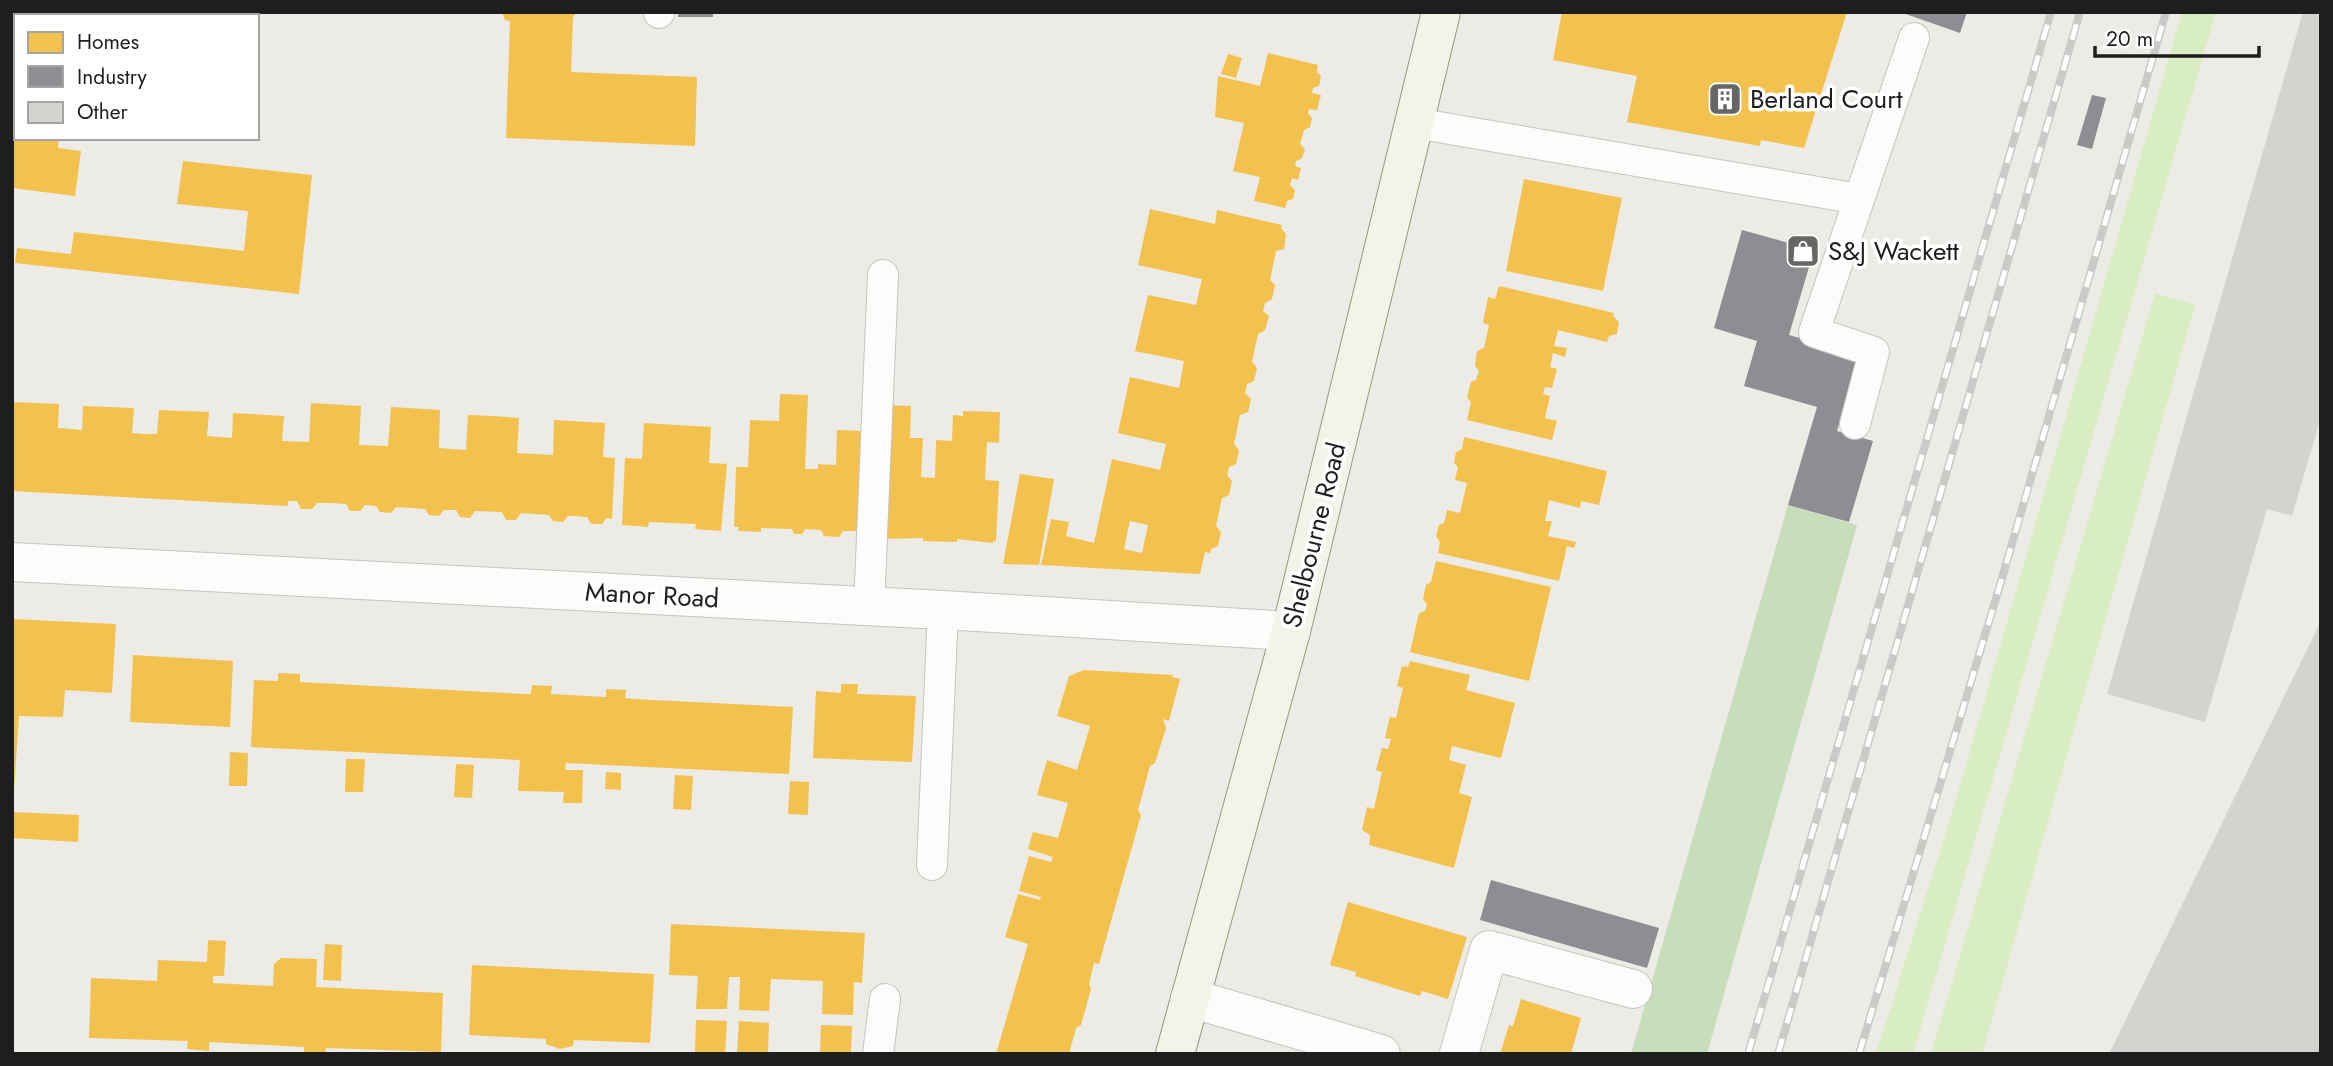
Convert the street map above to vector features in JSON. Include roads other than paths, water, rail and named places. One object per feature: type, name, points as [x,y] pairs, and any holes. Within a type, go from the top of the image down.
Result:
[{"type":"street","name":"Shelbourne Road","points":[[1175,1054],[1291,631],[1441,12]]},
{"type":"street","name":"Manor Road","points":[[12,562],[943,610],[1291,631]]},
{"type":"street","points":[[1459,1054],[1489,950],[1633,989]]},
{"type":"street","points":[[1190,998],[1381,1054]]},
{"type":"lane","points":[[1855,424],[1874,352],[1814,332],[1914,38]]},
{"type":"lane","points":[[1415,123],[1860,199]]},
{"type":"lane","points":[[869,607],[883,275]]},
{"type":"lane","points":[[932,865],[943,610]]},
{"type":"lane","points":[[878,1054],[884,999]]},
{"type":"railway","points":[[1748,1054],[2051,12]]},
{"type":"railway","points":[[1778,1054],[2080,12]]},
{"type":"railway","points":[[1859,1054],[2000,585],[2166,12]]},
{"type":"place","name":"Berland Court","points":[[1725,99]]},
{"type":"place","name":"S&J Wackett","points":[[1803,251]]}]
